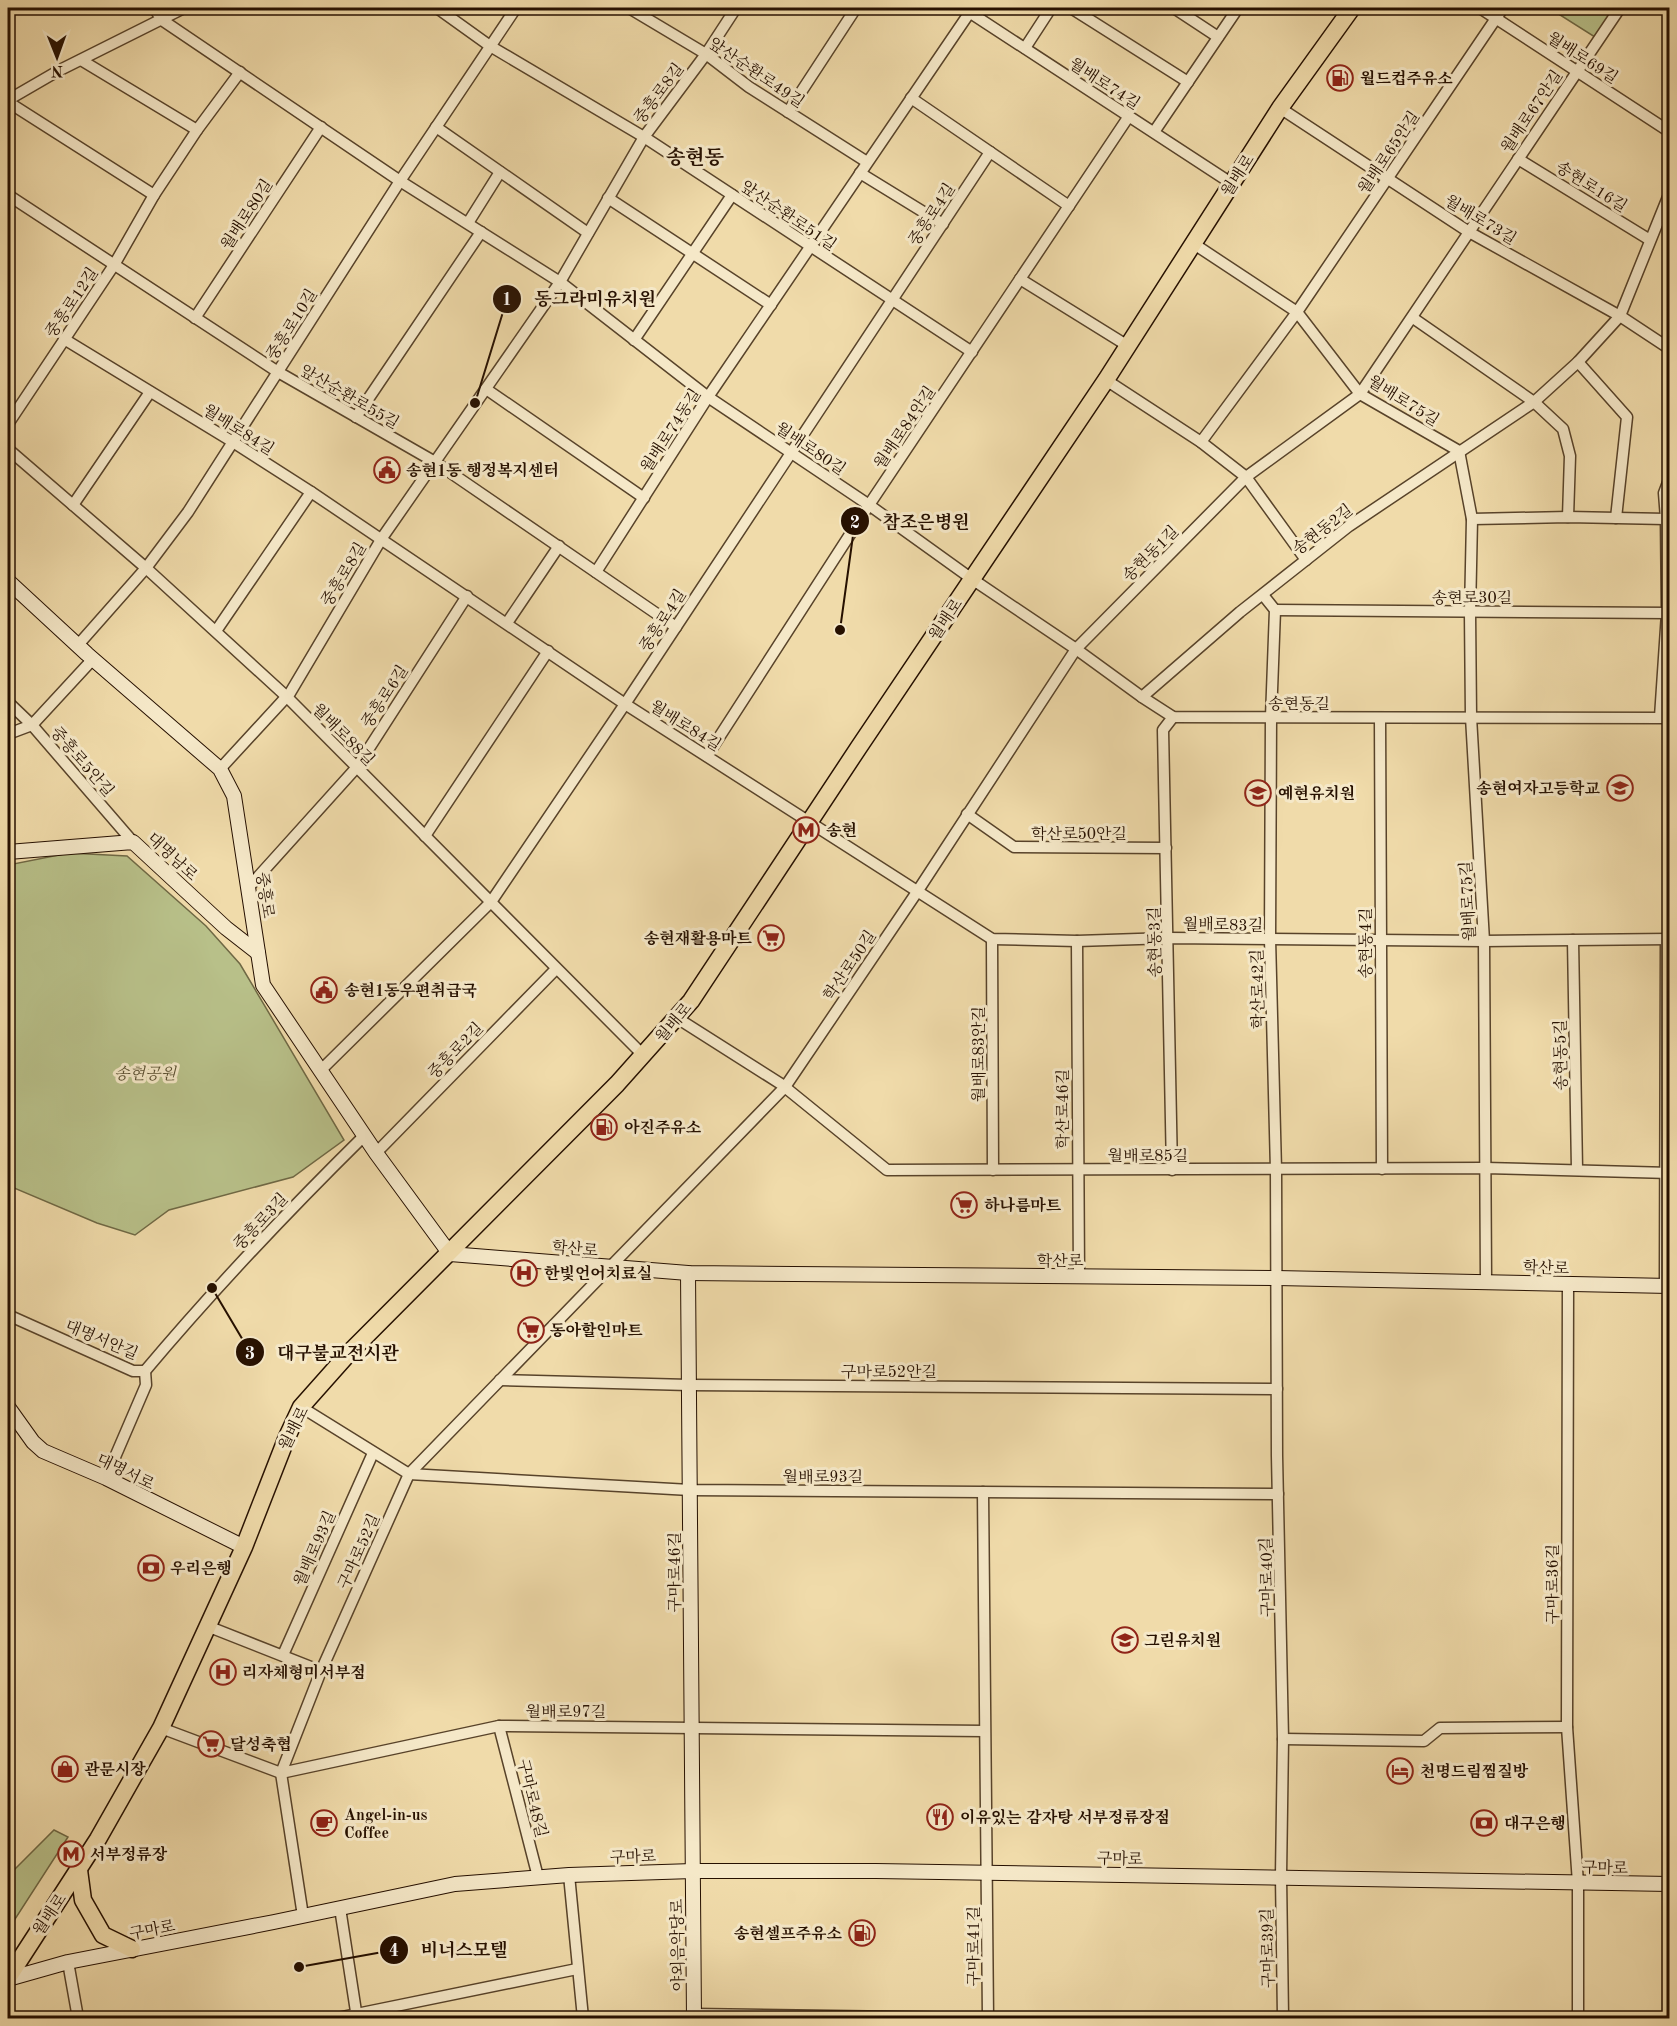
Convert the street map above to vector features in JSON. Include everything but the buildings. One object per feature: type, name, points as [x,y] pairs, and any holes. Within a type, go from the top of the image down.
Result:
[{"type":"main road","name":"월배로","points":[[8,1978],[115,1811],[160,1728],[244,1548],[301,1407],[349,1353],[450,1254],[644,1056],[704,984],[1106,380],[1280,108],[1352,8]]},
{"type":"main road","name":"중흥로","points":[[8,581],[93,659],[220,769],[234,796],[263,985],[364,1136],[450,1254]]},
{"type":"main road","name":"대명남로","points":[[8,852],[133,842],[226,928],[258,953]]},
{"type":"main road","name":"학산로","points":[[450,1254],[688,1273],[1276,1278],[1667,1286]]},
{"type":"main road","name":"구마로46길","points":[[688,1273],[693,1871]]},
{"type":"main road","name":"대명서로","points":[[8,1407],[33,1442],[43,1451],[106,1478],[244,1548]]},
{"type":"main road","points":[[79,1870],[83,1900],[103,1935],[132,1949]]},
{"type":"main road","name":"구마로","points":[[8,1978],[68,1962],[455,1884],[569,1875],[693,1871],[988,1873],[1670,1884]]},
{"type":"main road","name":"야외음악당로","points":[[693,1871],[694,2017]]},
{"type":"street","name":"월배로80길","points":[[154,8],[162,20],[400,181],[560,282],[708,397],[870,505],[972,579]]},
{"type":"street","points":[[154,195],[8,101],[81,60],[184,8]]},
{"type":"street","name":"앞산순환로51길","points":[[436,8],[490,46],[644,137],[972,352]]},
{"type":"street","name":"중흥로10길","points":[[78,645],[146,568],[188,512],[400,181],[516,8]]},
{"type":"street","name":"앞산순환로49길","points":[[630,8],[706,54],[749,87],[867,162]]},
{"type":"street","name":"중흥로8길","points":[[220,769],[287,697],[382,538],[560,282],[644,137],[706,54],[736,8]]},
{"type":"street","points":[[788,112],[856,8]]},
{"type":"street","points":[[1024,48],[1051,8]]},
{"type":"street","points":[[1071,8],[1188,82]]},
{"type":"street","points":[[1174,8],[1218,37]]},
{"type":"street","points":[[1154,132],[1238,8]]},
{"type":"street","name":"월배로69길","points":[[1480,8],[1670,132]]},
{"type":"street","name":"월배로65안길","points":[[1297,312],[1503,8]]},
{"type":"street","name":"월배로67안길","points":[[1469,232],[1620,8]]},
{"type":"street","name":"월배로74길","points":[[966,10],[1231,183]]},
{"type":"street","name":"월배로74동길","points":[[596,572],[708,397],[911,98],[966,10]]},
{"type":"street","points":[[81,60],[197,130]]},
{"type":"street","name":"중흥로12길","points":[[8,424],[114,265],[154,195],[197,130],[240,72]]},
{"type":"street","points":[[911,98],[1069,206]]},
{"type":"street","name":"월배로73길","points":[[1280,108],[1469,232],[1620,316],[1670,349]]},
{"type":"street","name":"월배로84안길","points":[[708,756],[870,505],[1129,116]]},
{"type":"street","name":"월배로80길","points":[[195,318],[321,127]]},
{"type":"street","points":[[436,128],[588,233]]},
{"type":"street","name":"중흥로4길","points":[[320,1071],[491,902],[625,704],[990,152]]},
{"type":"street","name":"송현로16길","points":[[1518,159],[1650,240]]},
{"type":"street","points":[[468,223],[500,172]]},
{"type":"street","points":[[860,173],[943,224]]},
{"type":"street","points":[[1620,316],[1670,192]]},
{"type":"street","name":"앞산순환로55길","points":[[8,195],[278,372],[435,462],[676,627]]},
{"type":"street","points":[[634,340],[732,195]]},
{"type":"street","points":[[608,198],[771,305]]},
{"type":"street","points":[[356,417],[481,232]]},
{"type":"street","name":"송현동1길","points":[[1076,649],[1246,477],[1360,394],[1469,232]]},
{"type":"street","name":"월배로75길","points":[[1194,244],[1297,312],[1360,394],[1459,451],[1472,519],[1471,717],[1484,941],[1486,1282]]},
{"type":"street","points":[[1020,279],[1128,346]]},
{"type":"street","points":[[1201,442],[1297,312]]},
{"type":"street","name":"송현동2길","points":[[1142,698],[1240,612],[1349,526],[1534,402],[1578,362],[1620,316]]},
{"type":"street","points":[[1413,318],[1534,402],[1563,429],[1570,456],[1568,517]]},
{"type":"street","name":"월배로84길","points":[[64,339],[311,492],[625,704],[811,821]]},
{"type":"street","points":[[1578,362],[1627,417],[1616,518]]},
{"type":"street","points":[[1106,380],[1201,442],[1246,477],[1306,560]]},
{"type":"street","points":[[486,389],[644,498]]},
{"type":"street","points":[[73,505],[150,392]]},
{"type":"street","name":"월배로88길","points":[[8,449],[146,568],[287,697],[644,1056]]},
{"type":"street","points":[[1665,718],[1668,613],[1664,494],[1670,477]]},
{"type":"street","points":[[216,632],[311,492]]},
{"type":"street","points":[[1472,519],[1568,517],[1666,519]]},
{"type":"street","points":[[507,623],[558,546]]},
{"type":"street","points":[[972,579],[1076,649],[1142,698],[1173,717]]},
{"type":"street","points":[[1263,595],[1275,610]]},
{"type":"street","name":"중흥로6길","points":[[248,888],[357,767],[466,596]]},
{"type":"street","name":"송현로30길","points":[[1275,610],[1668,613]]},
{"type":"street","name":"학산로42길","points":[[1275,610],[1271,717],[1270,939],[1276,1170],[1276,1278]]},
{"type":"street","name":"학산로50길","points":[[609,1267],[785,1088],[1076,649]]},
{"type":"street","points":[[424,836],[548,651]]},
{"type":"street","points":[[8,734],[32,725],[93,659]]},
{"type":"street","name":"중흥로5안길","points":[[8,702],[32,725],[133,842]]},
{"type":"street","name":"송현동길","points":[[1173,717],[1665,718]]},
{"type":"street","name":"송현동3길","points":[[1172,1170],[1163,730],[1173,717]]},
{"type":"street","name":"송현동4길","points":[[1380,718],[1382,1169]]},
{"type":"street","name":"학산로50안길","points":[[967,814],[1014,847],[1166,848]]},
{"type":"street","points":[[811,821],[992,939]]},
{"type":"street","name":"월배로83길","points":[[992,939],[1077,941],[1169,938],[1484,941],[1668,939]]},
{"type":"street","name":"월배로83안길","points":[[992,939],[993,1170]]},
{"type":"street","points":[[1667,1286],[1668,939]]},
{"type":"street","name":"송현동5길","points":[[1573,940],[1577,1169]]},
{"type":"street","name":"학산로46길","points":[[1077,941],[1079,1276]]},
{"type":"street","name":"중흥로2길","points":[[376,1153],[556,969]]},
{"type":"street","name":"월배로85길","points":[[677,1018],[785,1088],[887,1170],[1485,1168],[1668,1173]]},
{"type":"street","name":"중흥로3길","points":[[145,1371],[180,1329],[313,1186],[364,1136]]},
{"type":"street","name":"구마로52길","points":[[281,1773],[321,1671],[409,1474],[609,1267]]},
{"type":"street","name":"구마로40길","points":[[1276,1278],[1283,1739],[1281,1876]]},
{"type":"street","name":"구마로36길","points":[[1568,1284],[1567,1727],[1578,1883],[1578,2019]]},
{"type":"street","name":"대명서안길","points":[[8,1315],[133,1371],[145,1371],[146,1385],[106,1478]]},
{"type":"street","name":"구마로52안길","points":[[500,1380],[689,1385],[1277,1389]]},
{"type":"street","name":"월배로93길","points":[[301,1407],[409,1474],[690,1490],[1278,1494]]},
{"type":"street","name":"월배로93길","points":[[283,1656],[373,1453]]},
{"type":"street","name":"구마로41길","points":[[983,1492],[988,2019]]},
{"type":"street","points":[[207,1626],[321,1671]]},
{"type":"street","name":"월배로97길","points":[[281,1773],[499,1726],[692,1726],[984,1731]]},
{"type":"street","name":"구마로48길","points":[[499,1726],[538,1877]]},
{"type":"street","points":[[1283,1739],[1424,1741],[1440,1728],[1567,1727]]},
{"type":"street","points":[[160,1728],[281,1773],[303,1916]]},
{"type":"street","points":[[569,1875],[583,2019]]},
{"type":"street","name":"구마로39길","points":[[1281,1876],[1283,2019]]},
{"type":"street","points":[[340,1908],[356,2017]]},
{"type":"street","points":[[68,1962],[78,2019]]},
{"type":"street","points":[[337,2019],[356,2017],[577,1969]]},
{"type":"street","points":[[694,2017],[973,2019]]},
{"type":"green space","points":[[1549,8],[1597,8],[1613,18],[1598,39]]},
{"type":"green space","name":"송현공원","points":[[69,853],[127,856],[206,926],[240,964],[344,1140],[293,1177],[169,1210],[135,1235],[97,1223],[14,1188],[8,1179],[8,865]]},
{"type":"green space","points":[[54,1830],[68,1837],[8,1930],[8,1876]]},
{"type":"place","name":"월드컵주유소","points":[[1340,78]]},
{"type":"place","name":"동그라미유치원","points":[[475,403]]},
{"type":"place","name":"송현1동 행정복지센터","points":[[387,470]]},
{"type":"place","name":"참조은병원","points":[[840,630]]},
{"type":"place","name":"송현여자고등학교","points":[[1620,788]]},
{"type":"place","name":"예현유치원","points":[[1258,793]]},
{"type":"place","name":"송현","points":[[806,830]]},
{"type":"place","name":"송현재활용마트","points":[[771,938]]},
{"type":"place","name":"송현1동우편취급국","points":[[324,990]]},
{"type":"place","name":"아진주유소","points":[[604,1127]]},
{"type":"place","name":"하나름마트","points":[[964,1205]]},
{"type":"place","name":"한빛언어치료실","points":[[524,1273]]},
{"type":"place","name":"대구불교전시관","points":[[212,1288]]},
{"type":"place","name":"동아할인마트","points":[[531,1330]]},
{"type":"place","name":"우리은행","points":[[151,1568]]},
{"type":"place","name":"그린유치원","points":[[1125,1640]]},
{"type":"place","name":"리자체형미서부점","points":[[223,1672]]},
{"type":"place","name":"달성축협","points":[[211,1744]]},
{"type":"place","name":"관문시장","points":[[65,1769]]},
{"type":"place","name":"천명드림찜질방","points":[[1400,1771]]},
{"type":"place","name":"이유있는 감자탕 서부정류장점","points":[[940,1817]]},
{"type":"place","name":"Angel-in-us Coffee","points":[[324,1823]]},
{"type":"place","name":"대구은행","points":[[1484,1823]]},
{"type":"place","name":"서부정류장","points":[[71,1854]]},
{"type":"place","name":"송현셀프주유소","points":[[862,1933]]},
{"type":"place","name":"비너스모텔","points":[[299,1967]]},
{"type":"district","name":"송현동","points":[[695,157]]}]
